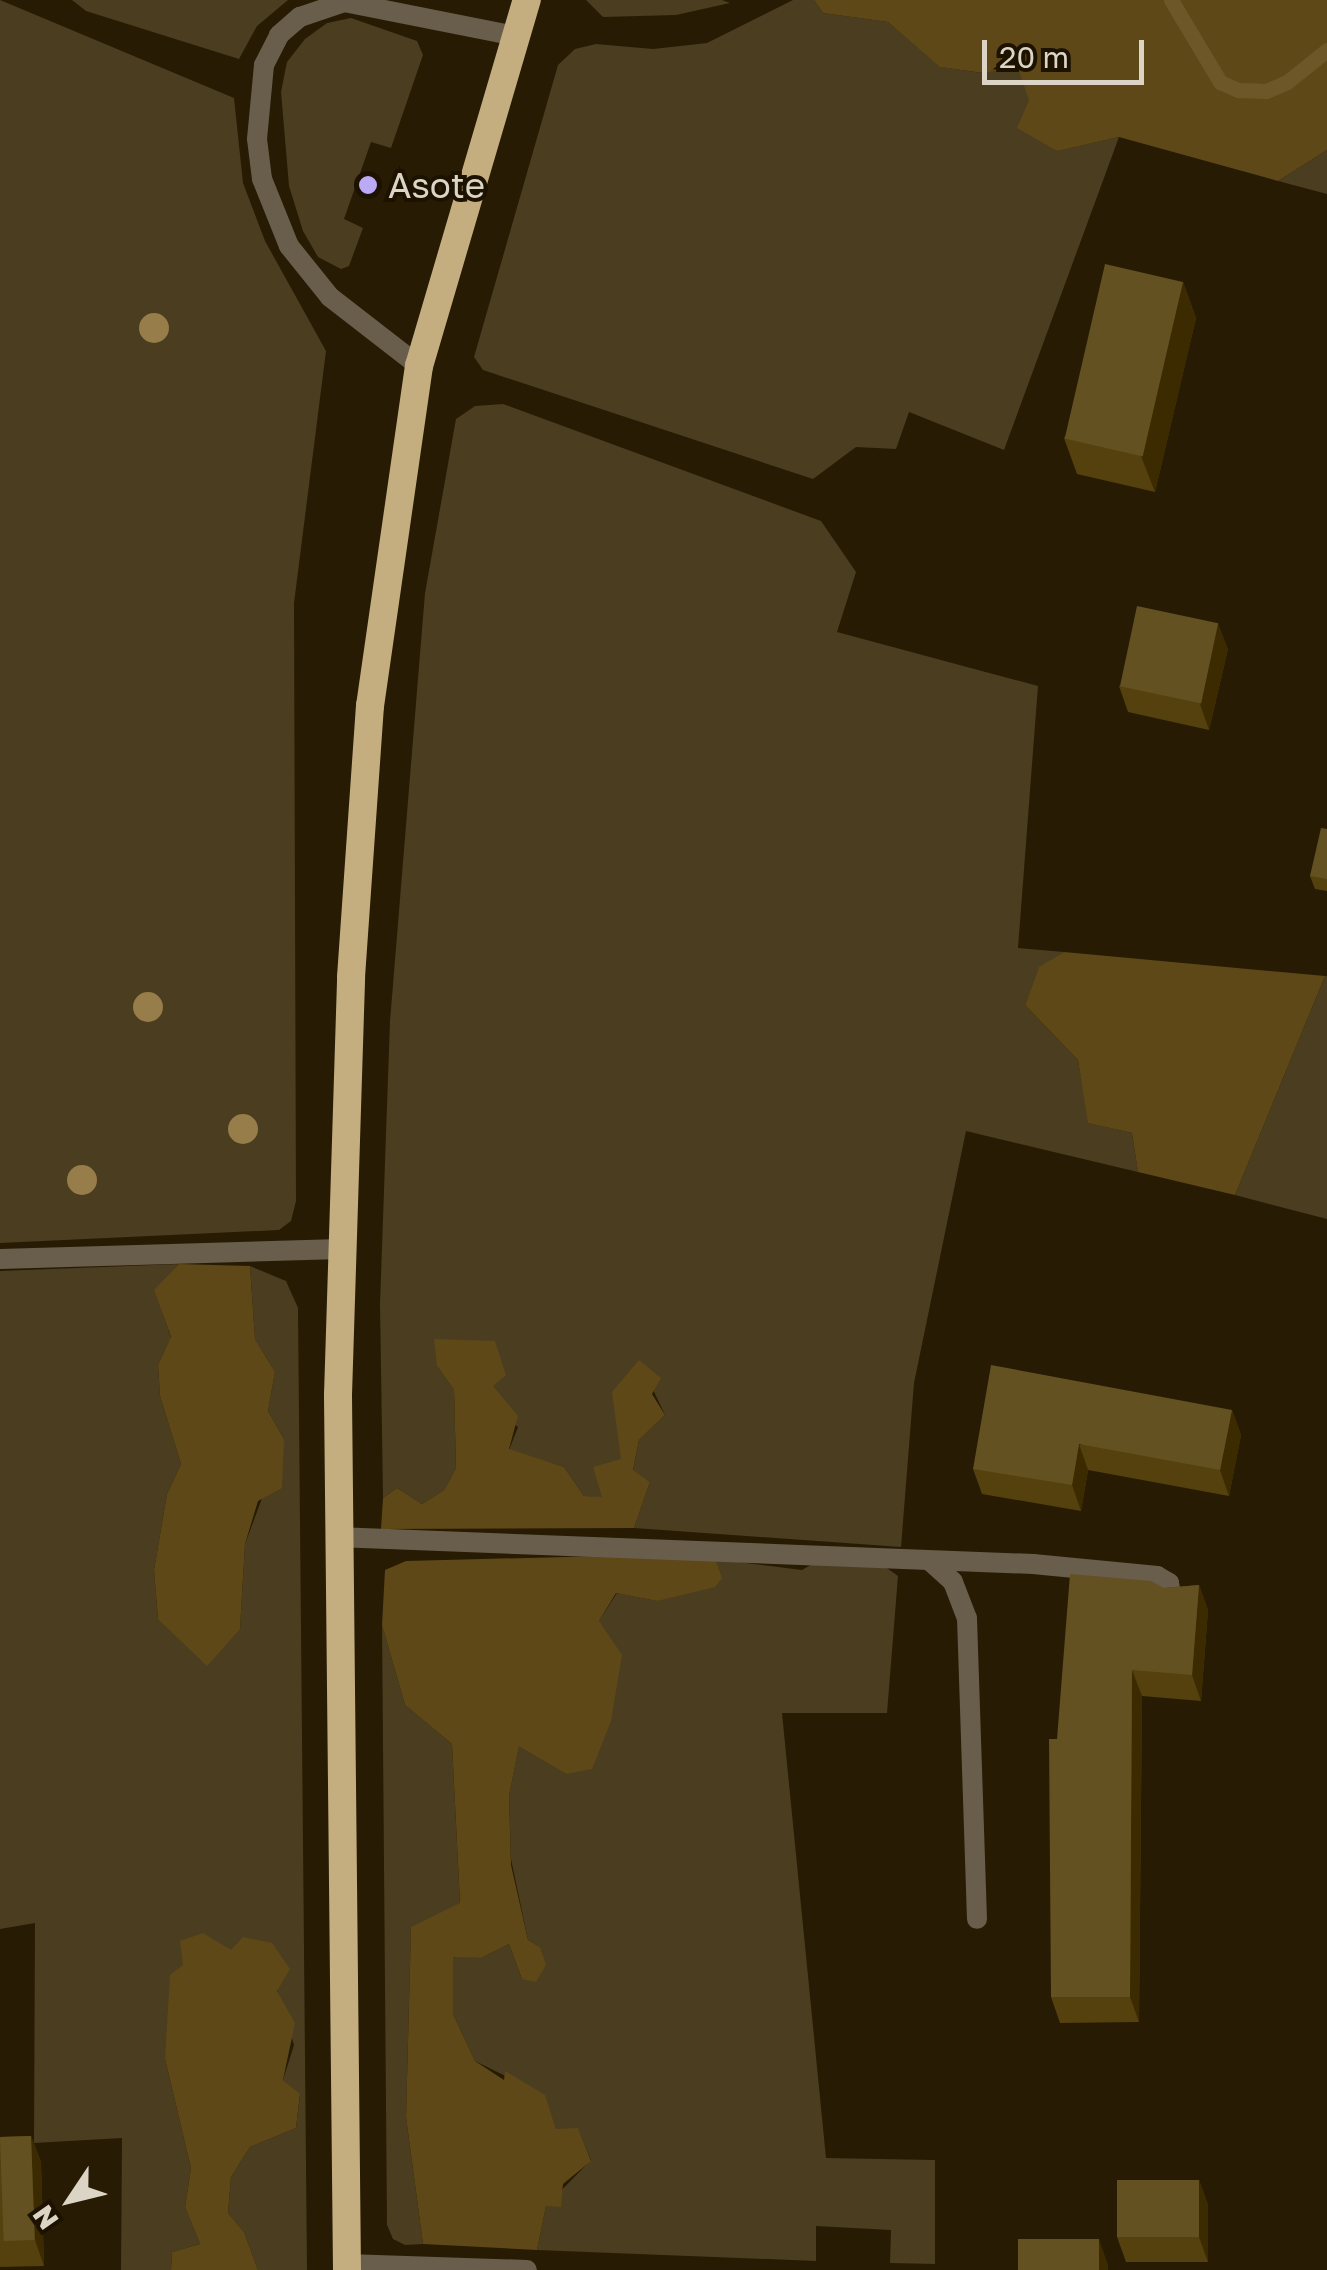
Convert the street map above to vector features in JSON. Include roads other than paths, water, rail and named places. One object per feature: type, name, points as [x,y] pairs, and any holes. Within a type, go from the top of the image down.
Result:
[{"type":"highway","points":[[347,2267],[336,1537],[341,1249],[370,706],[420,366],[527,0]]},
{"type":"lane","points":[[420,366],[330,296],[290,246],[262,179],[257,139],[264,65],[279,35],[300,17],[344,2],[515,36]]},
{"type":"lane","points":[[0,1258],[341,1249]]},
{"type":"lane","points":[[336,1537],[930,1562],[1157,1576],[1169,1583],[1172,1600]]},
{"type":"lane","points":[[930,1562],[953,1582],[966,1618],[977,1919]]},
{"type":"lane","points":[[347,2267],[527,2270]]},
{"type":"waterway","points":[[1171,0],[1220,82],[1238,90],[1266,91],[1287,82],[1327,50]]},
{"type":"place","name":"Asote","points":[[368,185]]}]
